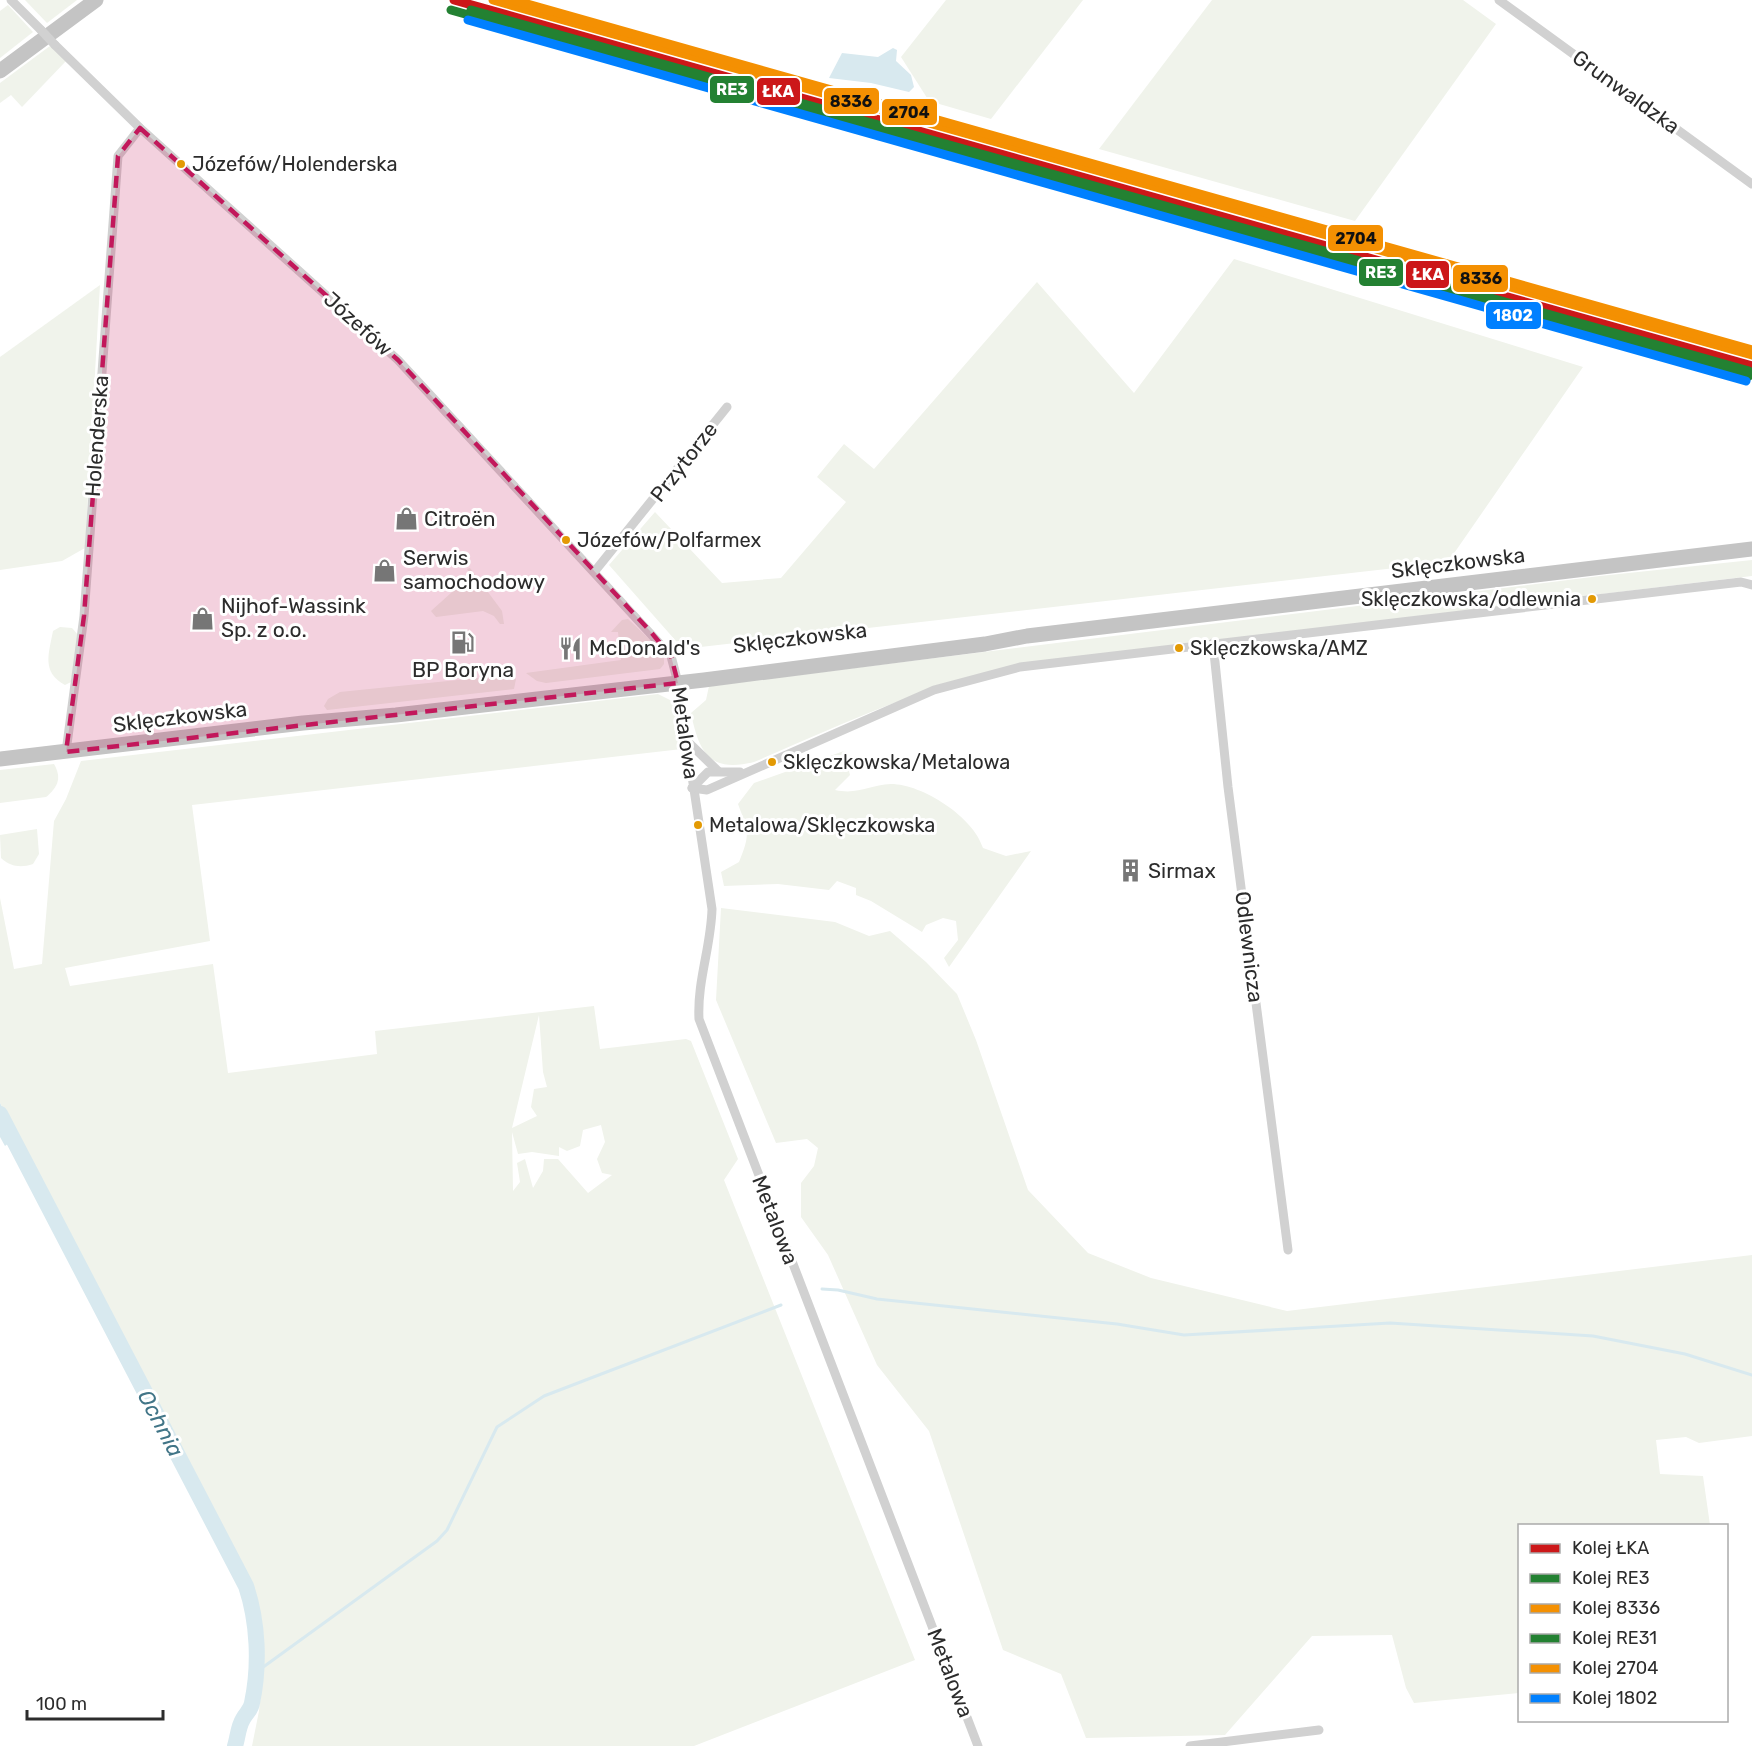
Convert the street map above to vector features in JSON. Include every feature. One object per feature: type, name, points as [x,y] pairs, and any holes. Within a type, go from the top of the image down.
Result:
[{"type":"main road","points":[[0,71],[96,0]]},
{"type":"main road","name":"Sklęczkowska","points":[[0,759],[364,716],[396,715],[983,638],[1027,636],[1752,549]]},
{"type":"street","name":"Józefów","points":[[11,0],[140,128],[398,360],[671,656],[677,678]]},
{"type":"street","name":"Grunwaldzka","points":[[1499,0],[1752,184]]},
{"type":"street","name":"Holenderska","points":[[66,752],[86,596],[118,156],[140,128]]},
{"type":"street","name":"Przytorze","points":[[595,572],[727,407]]},
{"type":"street","points":[[692,788],[707,790],[743,772],[772,762],[934,690],[1020,667],[1730,584],[1752,585]]},
{"type":"street","name":"Odlewnicza","points":[[1213,643],[1228,787],[1288,1250]]},
{"type":"street","name":"Metalowa","points":[[677,678],[712,909],[711,929],[698,1000],[699,1019],[978,1746]]},
{"type":"street","points":[[686,740],[718,771]]},
{"type":"street","points":[[692,788],[708,772],[743,772]]},
{"type":"street","points":[[1190,1746],[1319,1730]]},
{"type":"highlighted area","points":[[140,128],[398,360],[650,631],[671,656],[678,683],[66,752],[84,616],[118,156]]},
{"type":"shaded area","points":[[25,0],[77,0],[47,23]]},
{"type":"shaded area","points":[[946,0],[1083,0],[991,119],[929,101],[901,57]]},
{"type":"shaded area","points":[[1212,0],[1463,0],[1496,24],[1355,221],[1099,149]]},
{"type":"shaded area","points":[[8,5],[33,32],[0,58],[0,11]]},
{"type":"shaded area","points":[[50,46],[66,61],[22,107],[11,95],[0,103],[0,83]]},
{"type":"shaded area","points":[[893,48],[897,50],[896,61],[911,75],[914,87],[909,92],[871,83],[829,78],[842,53],[878,57]]},
{"type":"shaded area","points":[[1234,259],[1583,367],[1448,562],[683,649],[609,565],[655,512],[722,583],[781,578],[846,502],[817,477],[844,444],[874,469],[1037,282],[1134,393]]},
{"type":"shaded area","points":[[100,285],[85,548],[62,561],[0,570],[0,357]]},
{"type":"shaded area","points":[[1752,560],[1752,576],[1019,664],[917,694],[754,762],[739,765],[727,765],[709,757],[698,739],[691,713],[706,700],[709,686],[1600,576]]},
{"type":"shaded area","points":[[470,568],[502,611],[504,624],[500,624],[494,616],[483,611],[436,617],[431,611],[471,575],[467,569]]},
{"type":"shaded area","points":[[628,619],[664,653],[664,664],[660,669],[546,683],[537,681],[526,673],[621,660],[618,632],[611,632],[622,620]]},
{"type":"shaded area","points":[[60,627],[72,628],[78,635],[71,682],[65,685],[52,674],[48,661],[53,631]]},
{"type":"shaded area","points":[[507,675],[516,679],[514,689],[327,710],[324,706],[328,699],[340,692]]},
{"type":"shaded area","points":[[658,694],[676,703],[682,749],[192,805],[210,941],[65,968],[70,986],[213,964],[228,1073],[377,1054],[375,1031],[594,1006],[600,1049],[686,1039],[691,1041],[738,1159],[724,1180],[915,1660],[694,1746],[252,1746],[264,1666],[259,1663],[255,1603],[249,1580],[177,1450],[129,1348],[75,1251],[57,1209],[0,1103],[0,898],[14,969],[42,964],[54,821],[66,799],[81,761]],"holes":[[[539,1015],[543,1072],[547,1087],[534,1089],[531,1107],[537,1116],[512,1128]],[[601,1125],[605,1142],[597,1159],[602,1173],[612,1175],[588,1193],[558,1159],[544,1159],[543,1171],[533,1188],[525,1159],[517,1163],[520,1182],[513,1191],[512,1132],[518,1154],[532,1152],[559,1156],[559,1147],[567,1151],[580,1146],[583,1130]]]},
{"type":"shaded area","points":[[844,751],[850,775],[835,790],[857,791],[883,785],[903,785],[931,796],[958,814],[978,836],[983,848],[1006,856],[1031,851],[949,967],[944,958],[958,940],[956,921],[943,918],[926,925],[922,932],[871,901],[856,895],[856,888],[837,881],[829,890],[778,884],[724,886],[721,872],[739,862],[747,838],[746,827],[738,804],[754,783]]},
{"type":"shaded area","points":[[54,764],[58,782],[46,797],[0,803],[0,770]]},
{"type":"shaded area","points":[[37,829],[39,854],[33,864],[16,866],[1,858],[0,835]]},
{"type":"shaded area","points":[[721,908],[835,922],[869,936],[890,931],[926,962],[957,994],[976,1040],[1028,1190],[1088,1253],[1151,1278],[1287,1311],[1752,1255],[1752,1436],[1699,1443],[1686,1437],[1656,1440],[1660,1474],[1703,1476],[1710,1524],[1518,1524],[1518,1693],[1414,1703],[1406,1688],[1392,1635],[1312,1636],[1225,1735],[1086,1738],[1061,1674],[1003,1650],[929,1431],[877,1365],[828,1255],[801,1217],[801,1183],[814,1166],[818,1148],[807,1139],[776,1143],[716,1000]]},
{"type":"shaded area","points":[[0,1103],[18,1136],[5,1146],[0,1137]]},
{"type":"waterway","name":"Ochnia","points":[[0,1114],[246,1586],[255,1629],[257,1659],[255,1689],[250,1710],[241,1722],[235,1746]]},
{"type":"waterway","points":[[822,1289],[838,1290],[877,1299],[1117,1324],[1184,1335],[1390,1323],[1593,1336],[1685,1354],[1752,1375]]},
{"type":"waterway","points":[[255,1673],[437,1541],[447,1530],[497,1427],[544,1396],[781,1305]]},
{"type":"rail line","name":"ŁKA","points":[[454,0],[1752,366]]},
{"type":"rail line","name":"8336","points":[[493,0],[1752,355]]},
{"type":"rail line","name":"2704","points":[[513,0],[1752,350]]},
{"type":"rail line","name":"RE3","points":[[451,10],[1749,376]]},
{"type":"rail line","name":"RE31","points":[[471,10],[1749,371]]},
{"type":"rail line","name":"1802","points":[[468,20],[1746,381]]},
{"type":"place","name":"Józefów/Holenderska","points":[[181,164]]},
{"type":"place","name":"Citroën","points":[[406,519]]},
{"type":"place","name":"Józefów/Polfarmex","points":[[566,540]]},
{"type":"place","name":"Serwis samochodowy","points":[[385,570]]},
{"type":"place","name":"Sklęczkowska/odlewnia","points":[[1592,599]]},
{"type":"place","name":"Nijhof-Wassink Sp. z o.o.","points":[[203,618]]},
{"type":"place","name":"BP Boryna","points":[[463,642]]},
{"type":"place","name":"McDonald's","points":[[571,648]]},
{"type":"place","name":"Sklęczkowska/AMZ","points":[[1179,648]]},
{"type":"place","name":"Sklęczkowska/Metalowa","points":[[772,762]]},
{"type":"place","name":"Metalowa/Sklęczkowska","points":[[698,825]]},
{"type":"place","name":"Sirmax","points":[[1130,871]]}]
